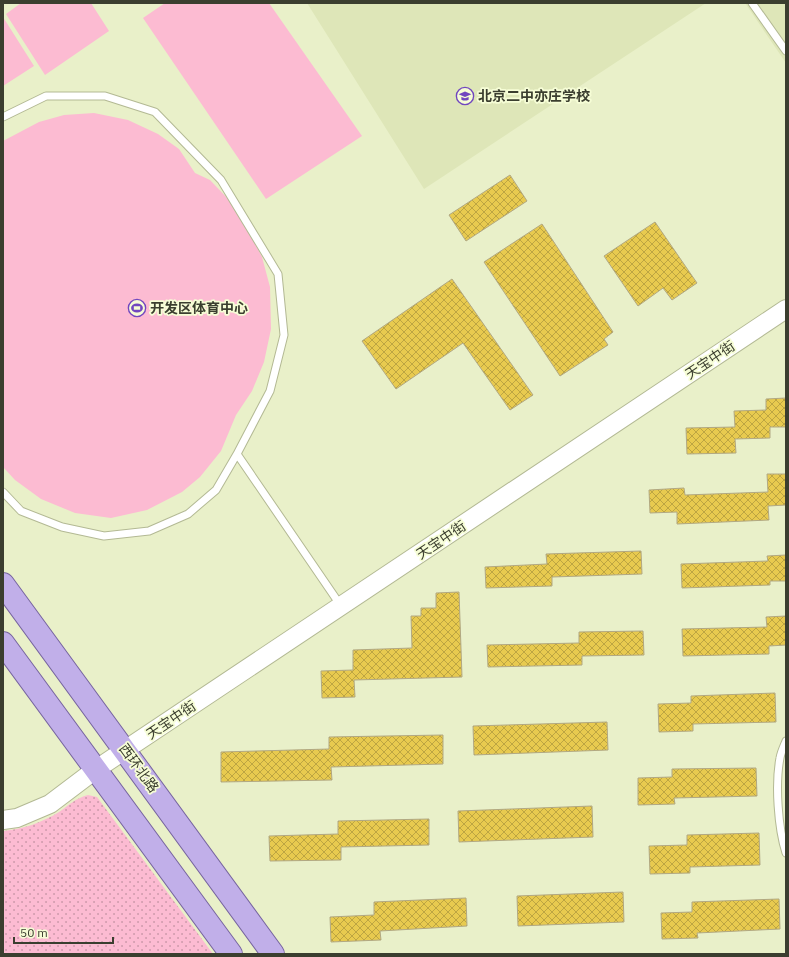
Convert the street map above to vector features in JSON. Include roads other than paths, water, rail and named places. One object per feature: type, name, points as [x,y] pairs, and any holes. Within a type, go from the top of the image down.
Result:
[{"type":"main road","name":"西环北路","points":[[3,584],[126,750],[273,954]]},
{"type":"main road","points":[[3,643],[231,954]]},
{"type":"street","name":"天宝中街","points":[[3,820],[17,818],[50,804],[95,770],[786,309]]},
{"type":"lane","points":[[752,3],[786,51]]},
{"type":"lane","points":[[3,117],[46,96],[105,96],[154,112],[221,180],[278,274],[284,335],[270,391],[237,454],[216,490],[188,514],[149,531],[104,536],[62,527],[21,511],[3,492]]},
{"type":"lane","points":[[237,454],[341,606]]},
{"type":"lane","points":[[786,741],[780,758],[777,797],[782,842],[786,853]]},
{"type":"place","name":"北京二中亦庄学校","points":[[465,96]]},
{"type":"place","name":"开发区体育中心","points":[[137,308]]}]
